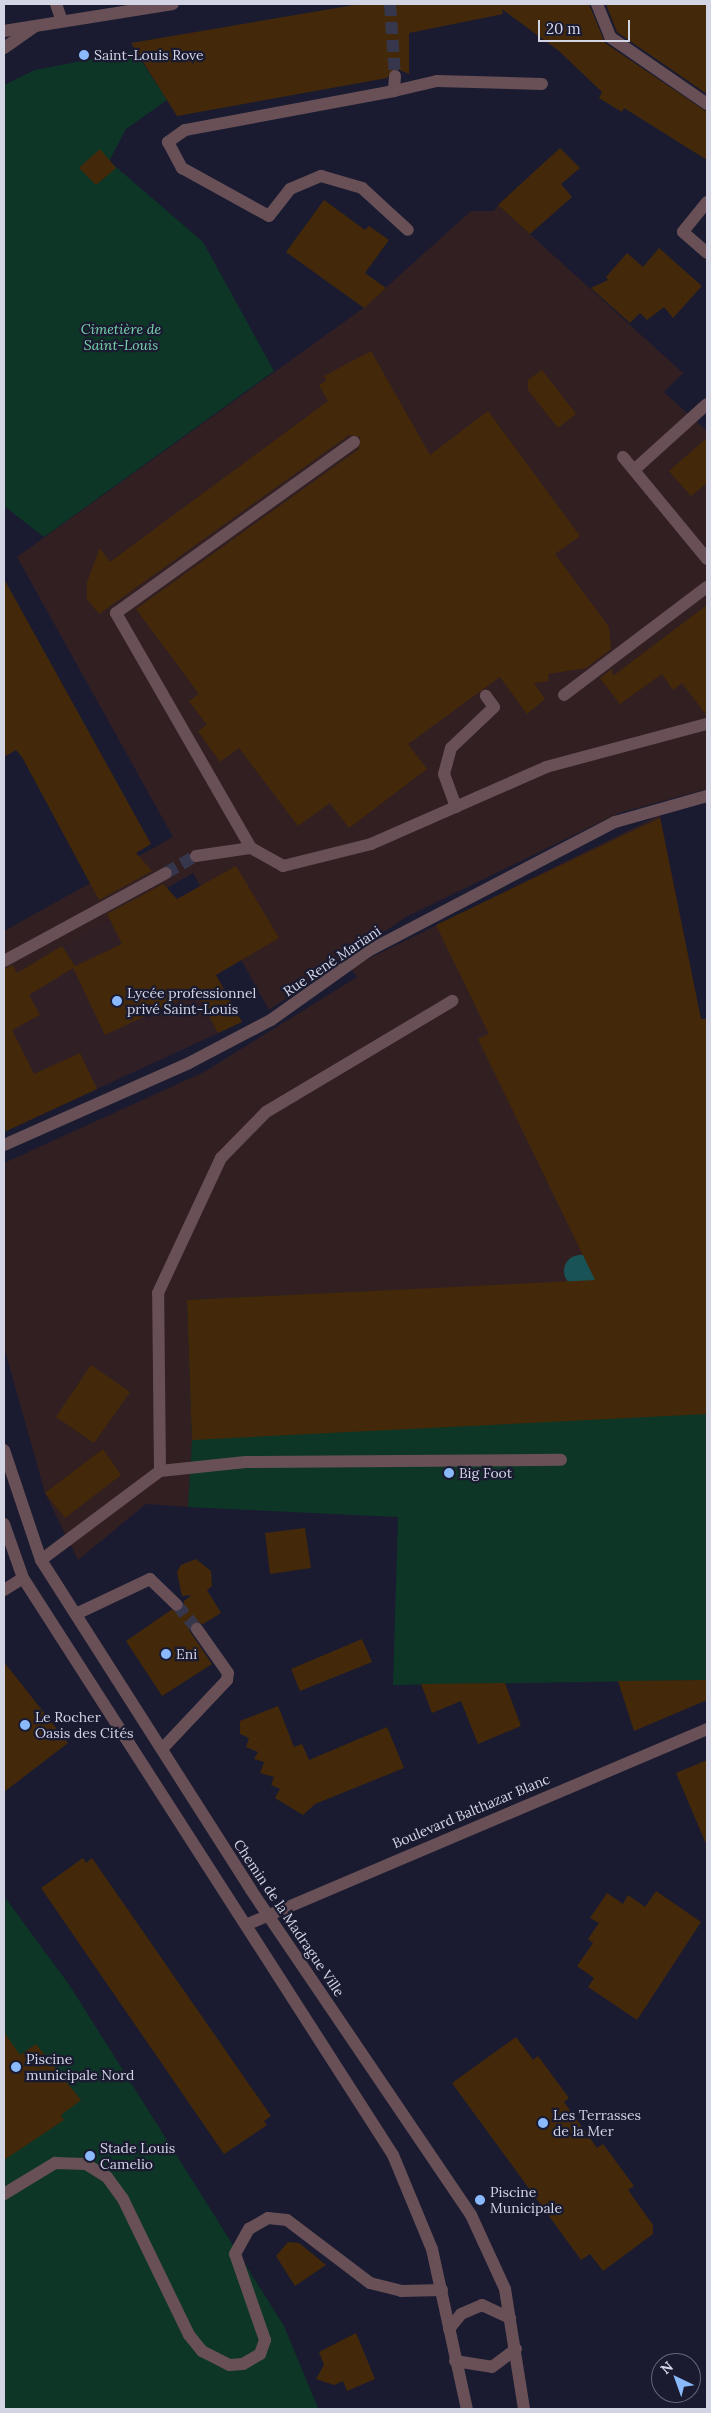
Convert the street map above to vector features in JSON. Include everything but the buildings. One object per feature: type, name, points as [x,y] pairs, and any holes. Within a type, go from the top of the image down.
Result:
[{"type":"street","points":[[56,4],[62,21]]},
{"type":"street","points":[[4,31],[41,22],[62,21],[173,4]]},
{"type":"street","points":[[597,4],[610,37],[707,104]]},
{"type":"street","points":[[4,48],[41,22]]},
{"type":"street","points":[[394,91],[395,76]]},
{"type":"street","points":[[408,230],[362,188],[321,176],[290,188],[269,216],[182,168],[168,142],[185,130],[394,91],[437,81],[542,84]]},
{"type":"street","points":[[707,202],[683,232],[707,253]]},
{"type":"street","points":[[634,470],[695,420],[707,404]]},
{"type":"street","points":[[354,442],[116,613],[251,848],[284,866],[371,844],[546,767],[707,724]]},
{"type":"street","points":[[623,457],[707,559]]},
{"type":"street","points":[[564,694],[707,588]]},
{"type":"street","points":[[456,807],[444,774],[451,748],[494,708],[486,696]]},
{"type":"street","name":"Rue René Mariani","points":[[4,1145],[189,1063],[255,1028],[368,951],[615,822],[707,796]]},
{"type":"street","points":[[196,856],[251,848]]},
{"type":"street","points":[[4,961],[166,874]]},
{"type":"street","points":[[160,1470],[158,1293],[221,1158],[266,1112],[452,1001]]},
{"type":"street","name":"Chemin de la Madrague Ville","points":[[4,1450],[41,1560],[268,1914],[471,2215],[505,2290],[516,2349],[524,2409]]},
{"type":"street","points":[[41,1560],[160,1470],[246,1462],[561,1460]]},
{"type":"street","points":[[4,1524],[22,1578],[248,1924],[393,2155],[432,2249],[467,2409]]},
{"type":"street","points":[[4,1590],[22,1578]]},
{"type":"street","points":[[76,1614],[150,1579],[178,1605]]},
{"type":"street","points":[[162,1749],[227,1680],[228,1673],[196,1629]]},
{"type":"street","name":"Boulevard Balthazar Blanc","points":[[248,1924],[707,1729]]},
{"type":"street","points":[[4,2194],[56,2163],[86,2164],[107,2177],[123,2199],[189,2335],[202,2351],[230,2365],[244,2364],[260,2354],[265,2340],[235,2254],[249,2229],[268,2218],[287,2220],[370,2284],[401,2291],[442,2290]]},
{"type":"street","points":[[449,2329],[461,2314],[482,2305],[510,2318]]},
{"type":"street","points":[[455,2361],[492,2367],[516,2349]]},
{"type":"shaded area","points":[[498,205],[683,373],[664,392],[707,431],[707,789],[619,813],[406,917],[269,1010],[193,873],[4,980],[4,931],[173,837],[17,557],[362,309],[471,211],[494,211]]},
{"type":"shaded area","points":[[660,815],[707,1050],[707,1276],[187,1300],[192,1440],[188,1507],[146,1504],[78,1560],[45,1493],[4,1347],[4,1163],[206,1071],[357,977],[351,968],[358,964]]},
{"type":"shaded area","name":"Lycée professionnel privé Saint-Louis","points":[[167,887],[242,1022],[4,1132],[4,980]]},
{"type":"green space","name":"Cimetière de Saint-Louis","points":[[135,51],[167,100],[126,129],[109,161],[203,242],[274,371],[44,537],[4,506],[4,85],[35,70]]},
{"type":"green space","name":"Big Foot","points":[[707,1276],[707,1680],[393,1685],[398,1517],[188,1507],[192,1440],[187,1300]]},
{"type":"green space","name":"Stade Louis Camelio","points":[[4,1896],[70,1986],[284,2326],[318,2408],[4,2409]]},
{"type":"waterway","points":[[580,1271],[707,1265]]},
{"type":"tunnel","points":[[390,4],[395,76]]},
{"type":"tunnel","points":[[166,873],[196,856]]},
{"type":"tunnel","points":[[177,1605],[197,1629]]},
{"type":"place","name":"Saint-Louis Rove","points":[[84,55]]},
{"type":"place","name":"Lycée professionnel privé Saint-Louis","points":[[117,1001]]},
{"type":"place","name":"Big Foot","points":[[449,1473]]},
{"type":"place","name":"Eni","points":[[166,1654]]},
{"type":"place","name":"Le Rocher Oasis des Cités","points":[[25,1725]]},
{"type":"place","name":"Piscine municipale Nord","points":[[16,2067]]},
{"type":"place","name":"Les Terrasses de la Mer","points":[[543,2123]]},
{"type":"place","name":"Stade Louis Camelio","points":[[90,2156]]},
{"type":"place","name":"Piscine Municipale","points":[[480,2200]]}]
